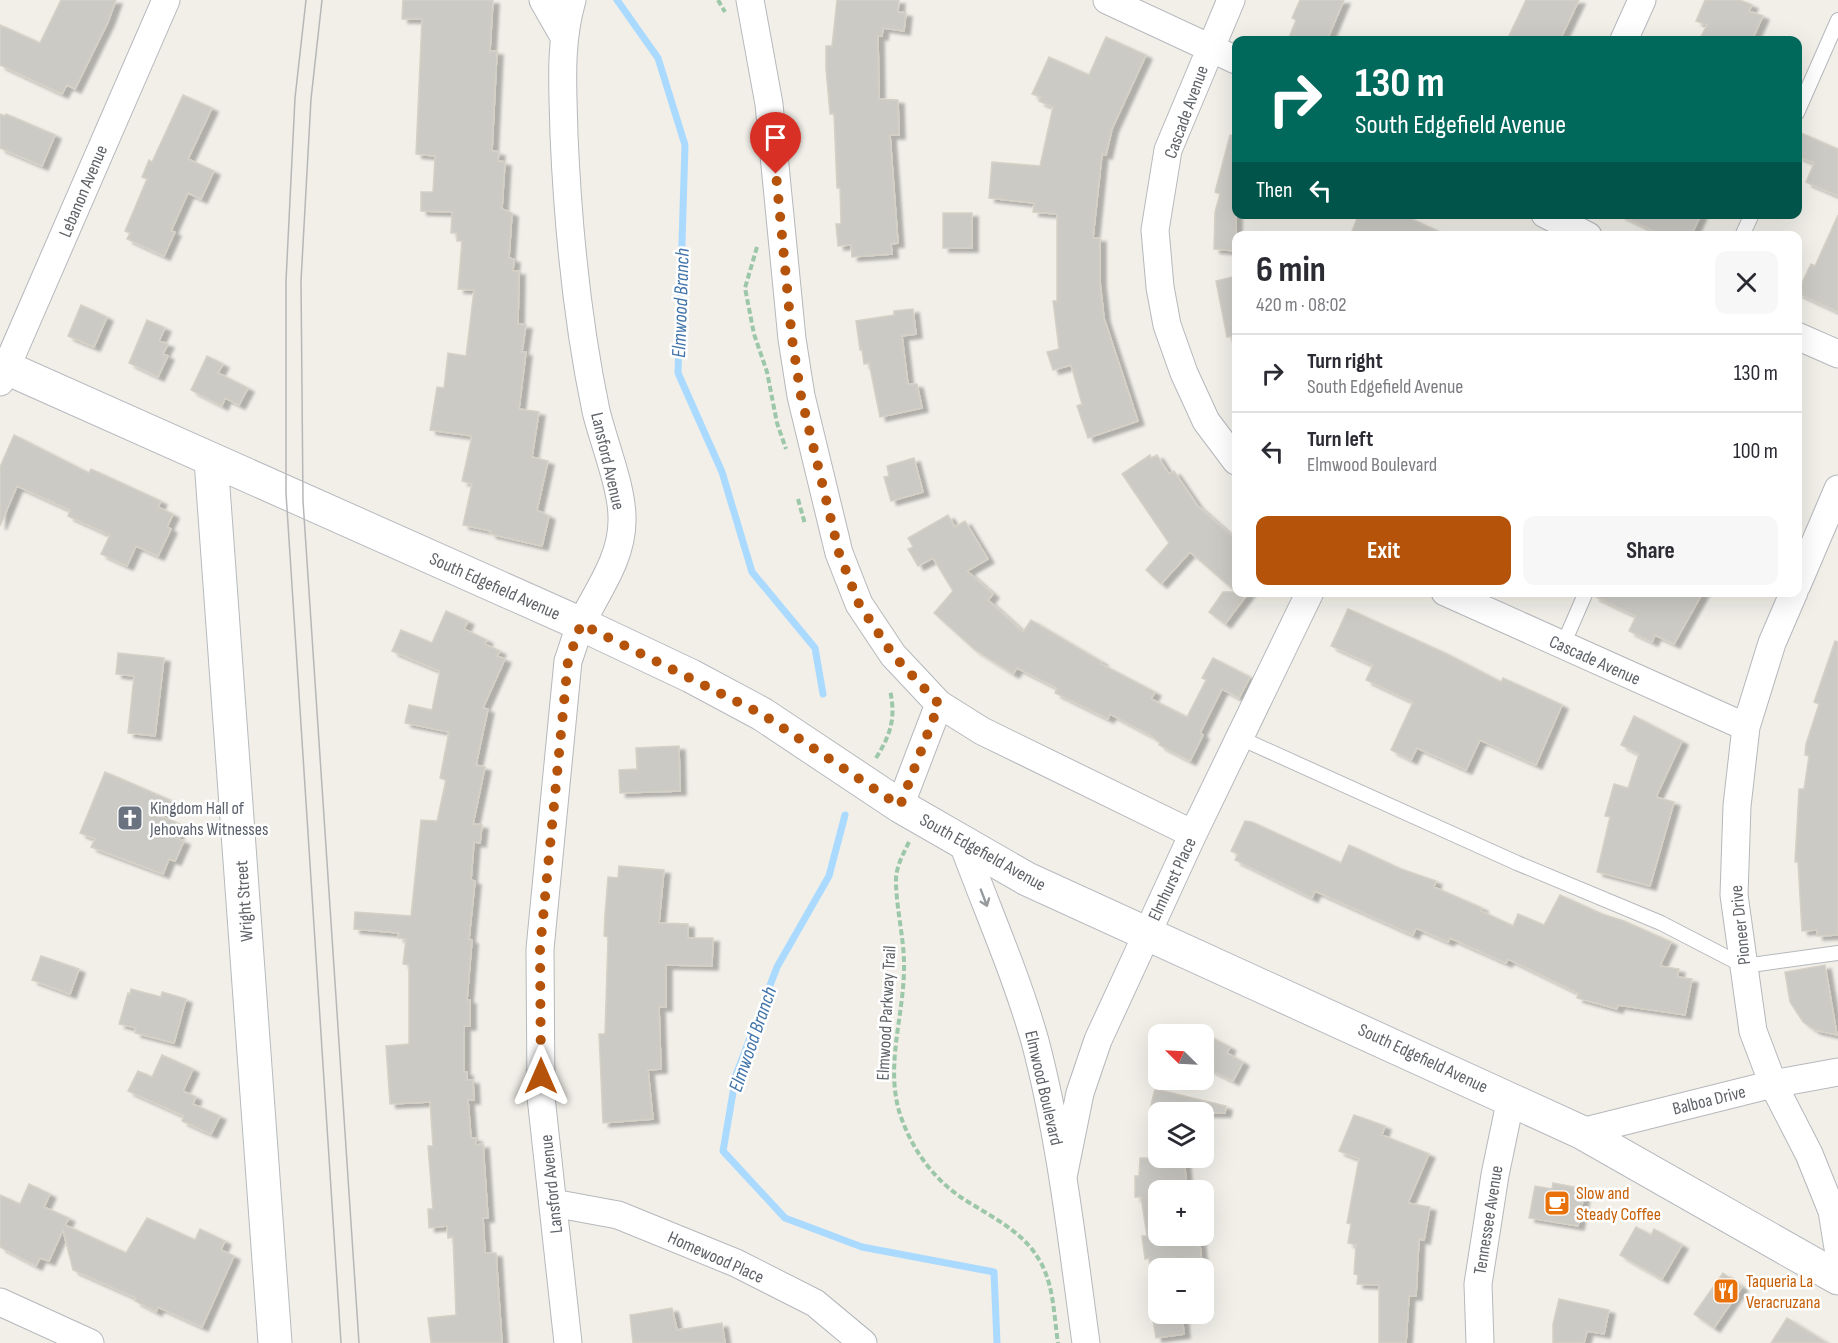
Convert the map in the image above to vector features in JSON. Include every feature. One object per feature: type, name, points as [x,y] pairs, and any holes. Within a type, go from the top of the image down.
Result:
[{"type":"street","name":"Lebanon Avenue","points":[[2,372],[166,0]]},
{"type":"street","name":"Lansford Avenue","points":[[543,0],[563,35]]},
{"type":"street","name":"Lansford Avenue","points":[[568,1343],[541,1097],[540,949],[568,661],[581,624],[615,559],[622,522],[619,496],[596,410],[578,309],[567,204],[563,35],[572,0]]},
{"type":"street","points":[[750,0],[769,104],[796,362],[815,459],[839,553],[859,604],[893,655],[939,704],[982,731],[1193,834]]},
{"type":"street","points":[[1107,0],[1232,58]]},
{"type":"street","name":"Cascade Avenue","points":[[1231,0],[1168,150],[1155,230],[1160,287],[1167,325],[1184,373],[1206,421],[1232,456]]},
{"type":"street","points":[[1626,36],[1642,0]]},
{"type":"street","points":[[1555,219],[1578,231]]},
{"type":"street","points":[[1802,338],[1838,354]]},
{"type":"street","name":"South Edgefield Avenue","points":[[2,372],[211,460],[581,624],[762,714],[900,806],[1027,879],[1511,1098],[1581,1132],[1838,1278]]},
{"type":"street","name":"Wright Street","points":[[211,460],[275,1343]]},
{"type":"street","points":[[1802,573],[1838,489]]},
{"type":"street","name":"Elmhurst Place","points":[[1063,1177],[1080,1093],[1098,1040],[1193,834],[1308,597]]},
{"type":"street","name":"Cascade Avenue","points":[[1456,597],[1746,727]]},
{"type":"street","name":"Pioneer Drive","points":[[1792,597],[1772,643],[1746,727],[1737,806],[1734,895],[1753,1031],[1773,1084],[1809,1154],[1832,1211],[1838,1248]]},
{"type":"street","points":[[900,806],[939,704]]},
{"type":"street","name":"Elmwood Boulevard","points":[[963,844],[1034,1039],[1050,1103],[1063,1177],[1086,1343]]},
{"type":"street","name":"Balboa Drive","points":[[1581,1132],[1773,1084],[1838,1072]]},
{"type":"street","name":"Tennessee Avenue","points":[[1480,1343],[1478,1284],[1495,1175],[1511,1098]]},
{"type":"street","name":"Homewood Place","points":[[553,1203],[618,1215],[736,1263],[815,1304],[863,1343]]},
{"type":"street","points":[[0,1302],[90,1343]]},
{"type":"lane","points":[[1802,102],[1838,20]]},
{"type":"lane","points":[[1563,645],[1584,597]]},
{"type":"lane","points":[[1240,738],[1517,863],[1661,923],[1744,966],[1838,954]]},
{"type":"path","name":"Elmwood Parkway Trail","points":[[910,840],[899,861],[896,880],[904,940],[904,972],[894,1058],[899,1109],[909,1140],[938,1179],[960,1197],[1010,1228],[1031,1247],[1050,1284],[1058,1343]]},
{"type":"building","points":[[61,0],[116,0],[108,22],[75,89],[67,85],[62,94],[0,65],[0,25],[40,43]]},
{"type":"building","points":[[403,0],[493,0],[490,51],[497,51],[492,151],[499,152],[498,161],[505,162],[502,209],[512,213],[509,258],[514,259],[513,271],[519,271],[518,324],[526,325],[522,352],[526,352],[519,409],[539,412],[532,457],[548,461],[537,510],[549,516],[542,546],[463,525],[472,484],[462,481],[472,436],[430,430],[437,387],[444,388],[448,353],[466,356],[474,290],[458,289],[462,241],[457,241],[457,233],[451,233],[452,212],[421,211],[421,192],[433,192],[435,156],[416,154],[422,19],[402,19]]},
{"type":"building","points":[[837,0],[899,0],[898,12],[906,13],[904,31],[883,28],[882,36],[878,36],[879,99],[898,100],[899,135],[890,135],[898,243],[891,244],[892,254],[852,257],[851,245],[838,246],[836,224],[841,224],[840,188],[837,188],[834,114],[830,114],[826,69],[826,46],[832,46]]},
{"type":"building","points":[[1300,0],[1344,0],[1329,36],[1290,36],[1296,20],[1292,18]]},
{"type":"building","points":[[1526,0],[1579,0],[1562,36],[1509,36]]},
{"type":"building","points":[[1705,0],[1740,0],[1752,5],[1749,11],[1763,16],[1754,36],[1701,36],[1707,25],[1696,21]]},
{"type":"building","points":[[1106,37],[1146,55],[1112,129],[1106,155],[1102,154],[1093,238],[1100,238],[1100,282],[1104,318],[1138,421],[1088,438],[1077,406],[1082,404],[1071,365],[1053,370],[1047,352],[1059,349],[1053,301],[1057,301],[1057,214],[1033,212],[1034,203],[989,198],[992,162],[1040,166],[1053,107],[1039,101],[1041,97],[1032,94],[1049,57],[1089,75]]},
{"type":"building","points":[[183,95],[212,108],[188,159],[214,171],[201,199],[188,193],[171,231],[175,232],[164,256],[127,239],[130,233],[125,231],[147,179],[142,177],[149,160],[152,162]]},
{"type":"building","points":[[0,114],[5,116],[6,114],[55,135],[42,166],[0,148]]},
{"type":"building","points":[[1802,133],[1838,149],[1838,196],[1806,182],[1814,163],[1802,158]]},
{"type":"building","points":[[1230,135],[1232,135],[1232,219],[1236,219],[1236,231],[1232,231],[1232,251],[1214,249],[1215,212],[1220,194],[1215,192]]},
{"type":"building","points":[[943,213],[972,213],[972,248],[943,248]]},
{"type":"building","points":[[1838,215],[1838,312],[1802,295],[1802,283],[1811,264],[1815,266]]},
{"type":"building","points":[[1357,219],[1412,219],[1437,231],[1352,231]]},
{"type":"building","points":[[1629,219],[1699,219],[1693,231],[1654,231]]},
{"type":"building","points":[[1232,277],[1232,336],[1227,337],[1216,281]]},
{"type":"building","points":[[81,305],[107,317],[94,347],[68,336]]},
{"type":"building","points":[[913,309],[916,334],[902,336],[908,384],[917,384],[922,408],[880,417],[869,363],[864,364],[862,350],[860,350],[856,321],[894,315],[894,311]]},
{"type":"building","points":[[147,320],[165,328],[159,341],[168,344],[163,354],[168,356],[158,377],[129,363]]},
{"type":"building","points":[[207,356],[223,364],[218,373],[248,388],[239,405],[225,398],[222,406],[191,390]]},
{"type":"building","points":[[14,435],[89,473],[91,469],[161,501],[158,507],[173,514],[167,527],[171,529],[158,556],[136,546],[127,566],[101,554],[110,535],[68,516],[70,510],[17,486],[0,526],[0,467]]},
{"type":"building","points":[[1150,455],[1151,458],[1157,455],[1169,474],[1174,471],[1197,505],[1232,536],[1232,589],[1190,552],[1161,584],[1146,570],[1169,543],[1122,474]]},
{"type":"building","points":[[914,458],[923,492],[891,501],[884,477],[889,476],[887,466]]},
{"type":"building","points":[[948,515],[955,527],[965,521],[988,559],[967,571],[993,594],[988,600],[1023,632],[1031,620],[1102,662],[1101,664],[1155,692],[1151,699],[1187,717],[1206,680],[1202,678],[1213,658],[1250,677],[1239,698],[1222,689],[1200,733],[1203,735],[1190,761],[1159,745],[1160,743],[1150,735],[1110,714],[1108,719],[1055,693],[1057,688],[1017,668],[1013,674],[975,650],[934,613],[953,591],[933,558],[918,566],[908,549],[913,547],[908,538]]},
{"type":"building","points":[[1223,592],[1232,592],[1232,597],[1245,597],[1225,624],[1209,612]]},
{"type":"building","points":[[1596,597],[1700,597],[1674,644],[1655,635],[1652,642],[1629,631],[1636,616]]},
{"type":"building","points":[[1348,609],[1447,654],[1501,682],[1503,678],[1562,705],[1536,765],[1480,740],[1466,770],[1417,748],[1411,760],[1391,750],[1413,702],[1366,680],[1373,665],[1331,646]]},
{"type":"building","points":[[446,611],[468,621],[464,629],[487,640],[485,644],[500,651],[497,656],[505,659],[483,708],[488,709],[476,765],[485,767],[473,824],[482,825],[480,843],[474,842],[471,880],[475,881],[469,939],[472,940],[467,1000],[470,1000],[470,1026],[464,1026],[464,1072],[467,1072],[467,1080],[473,1080],[474,1100],[468,1100],[471,1138],[476,1138],[476,1145],[483,1144],[488,1218],[483,1218],[485,1253],[496,1253],[502,1343],[431,1343],[428,1318],[456,1315],[453,1237],[448,1238],[447,1226],[429,1228],[428,1209],[433,1209],[428,1146],[433,1146],[430,1102],[390,1104],[386,1046],[409,1044],[409,965],[403,964],[406,939],[398,938],[399,933],[354,929],[355,912],[411,916],[421,820],[437,821],[446,780],[440,778],[449,732],[405,723],[409,705],[432,710],[440,671],[392,651],[401,630],[432,643]]},
{"type":"building","points":[[1835,641],[1838,642],[1838,935],[1817,936],[1817,930],[1802,931],[1798,862],[1795,862],[1799,789],[1804,789],[1809,756],[1805,755],[1806,744],[1819,704],[1814,702]]},
{"type":"building","points":[[118,653],[164,658],[155,736],[128,733],[134,676],[116,674]]},
{"type":"building","points":[[1634,716],[1682,741],[1656,797],[1674,802],[1650,886],[1597,872],[1610,817],[1605,816],[1614,784],[1628,788],[1639,754],[1621,745]]},
{"type":"building","points":[[679,746],[680,791],[620,793],[619,770],[637,769],[636,748]]},
{"type":"building","points":[[105,772],[170,800],[163,817],[182,825],[176,838],[184,841],[175,861],[169,859],[163,874],[91,847],[95,839],[80,833]]},
{"type":"building","points":[[1245,821],[1252,822],[1341,863],[1349,845],[1401,869],[1436,881],[1434,887],[1482,908],[1481,911],[1513,926],[1518,914],[1544,925],[1560,895],[1624,921],[1671,942],[1660,966],[1679,969],[1677,977],[1692,979],[1685,1015],[1618,1005],[1617,1009],[1577,998],[1578,993],[1508,959],[1506,963],[1450,938],[1448,942],[1416,928],[1413,935],[1315,891],[1312,898],[1235,860],[1238,854],[1231,851]]},
{"type":"building","points":[[619,866],[664,870],[659,923],[688,924],[688,938],[713,938],[712,966],[666,965],[666,1007],[659,1007],[661,1069],[648,1070],[653,1119],[603,1123],[599,1034],[605,1034],[608,937],[604,936],[605,914],[608,877],[618,878]]},
{"type":"building","points":[[41,956],[79,969],[70,994],[32,980]]},
{"type":"building","points":[[1825,965],[1837,1035],[1815,1030],[1803,1022],[1790,1002],[1785,972]]},
{"type":"building","points":[[131,989],[161,997],[162,992],[186,999],[174,1043],[135,1033],[136,1028],[119,1024]]},
{"type":"building","points":[[1214,1039],[1230,1047],[1227,1053],[1243,1062],[1233,1081],[1214,1072]]},
{"type":"building","points":[[162,1055],[193,1069],[183,1091],[196,1097],[193,1104],[220,1116],[211,1134],[182,1121],[184,1116],[128,1091],[138,1071],[152,1077]]},
{"type":"building","points":[[1155,1090],[1159,1090],[1209,1102],[1152,1102]]},
{"type":"building","points":[[1214,1103],[1226,1106],[1225,1113],[1214,1113]]},
{"type":"building","points":[[1354,1115],[1385,1126],[1382,1135],[1429,1154],[1408,1203],[1430,1207],[1424,1240],[1419,1239],[1416,1296],[1409,1296],[1406,1343],[1379,1343],[1379,1285],[1357,1284],[1358,1275],[1354,1274],[1356,1245],[1348,1243],[1351,1224],[1347,1223],[1359,1159],[1339,1151]]},
{"type":"building","points":[[1140,1158],[1148,1158],[1148,1168],[1185,1168],[1186,1180],[1148,1180],[1148,1246],[1200,1246],[1201,1258],[1145,1259],[1142,1236],[1147,1236],[1141,1197],[1135,1197],[1135,1176],[1139,1176]]},
{"type":"building","name":"Slow and Steady Coffee","points":[[1553,1183],[1585,1189],[1578,1226],[1529,1218],[1535,1186],[1552,1189]]},
{"type":"building","points":[[29,1184],[50,1194],[44,1207],[69,1218],[65,1225],[126,1253],[147,1218],[195,1240],[200,1229],[225,1241],[221,1250],[234,1256],[202,1327],[158,1307],[156,1312],[135,1301],[136,1298],[73,1270],[63,1230],[49,1261],[40,1258],[36,1266],[0,1247],[0,1195],[20,1204]]},
{"type":"building","points":[[1636,1227],[1651,1235],[1654,1229],[1682,1245],[1662,1279],[1620,1255]]},
{"type":"building","points":[[1723,1273],[1742,1287],[1714,1328],[1694,1314]]},
{"type":"building","points":[[1559,1299],[1609,1310],[1604,1334],[1587,1331],[1584,1343],[1553,1343],[1553,1324]]},
{"type":"building","points":[[672,1308],[677,1330],[722,1323],[725,1343],[633,1343],[630,1315]]},
{"type":"building","points":[[1787,1318],[1827,1343],[1771,1343]]},
{"type":"building","points":[[1154,1324],[1183,1324],[1184,1334],[1156,1338]]},
{"type":"waterway","name":"Elmwood Branch","points":[[617,0],[658,58],[685,145],[678,373],[722,472],[752,572],[815,648],[823,694]]},
{"type":"waterway","name":"Elmwood Branch","points":[[845,815],[829,876],[777,967],[736,1075],[723,1151],[785,1218],[862,1247],[994,1272],[997,1343]]},
{"type":"tram line","points":[[306,0],[295,98],[286,281],[286,493],[341,1343]]},
{"type":"tram line","points":[[322,0],[311,99],[301,281],[303,501],[359,1343]]},
{"type":"place","name":"Kingdom Hall of Jehovahs Witnesses","points":[[130,818]]},
{"type":"place","name":"Slow and Steady Coffee","points":[[1557,1203]]},
{"type":"place","name":"Taqueria La Veracruzana","points":[[1726,1291]]},
{"type":"route","points":[[541,1076],[540,949],[568,661],[581,624],[691,676],[762,714],[900,806],[939,704],[893,655],[859,604],[839,553],[801,396],[792,339],[776,174]]}]
